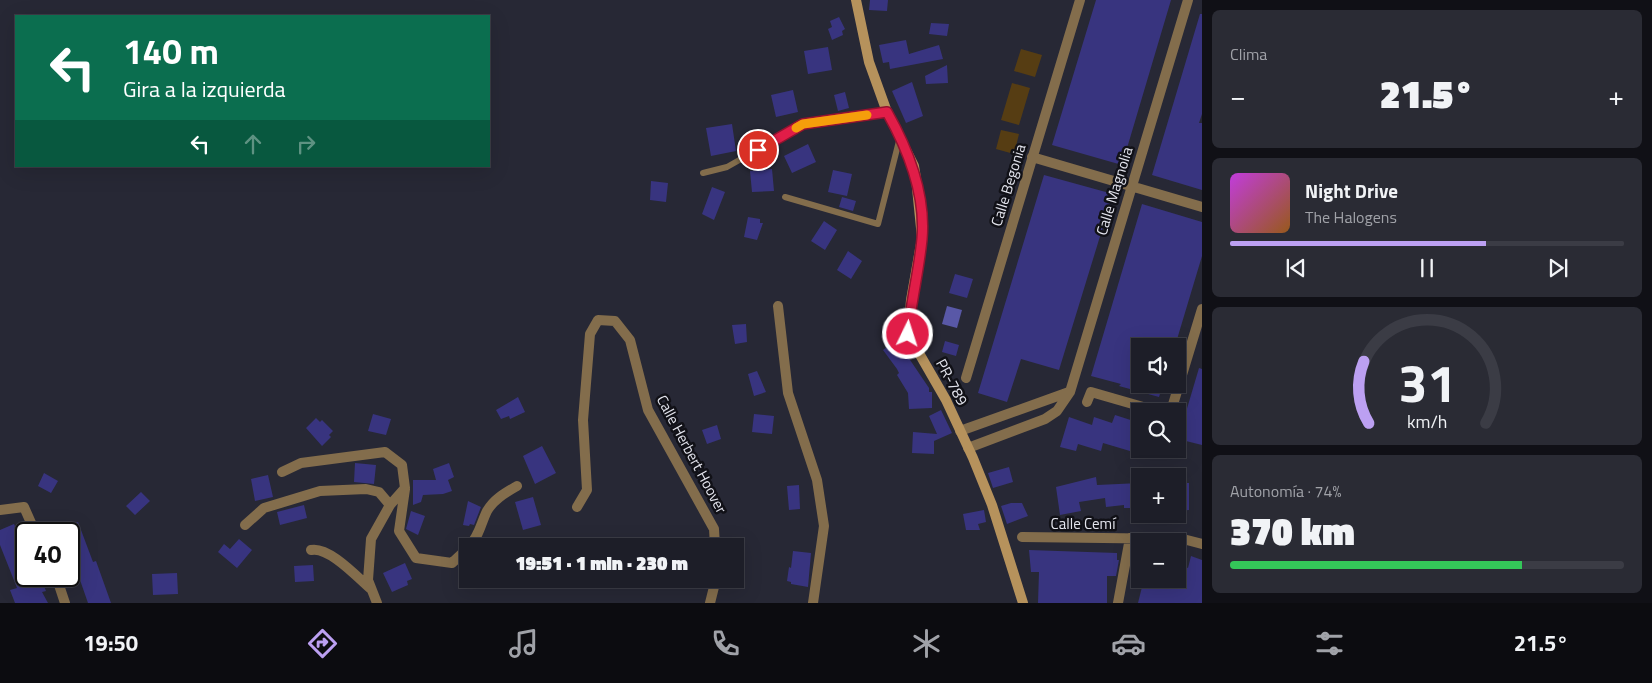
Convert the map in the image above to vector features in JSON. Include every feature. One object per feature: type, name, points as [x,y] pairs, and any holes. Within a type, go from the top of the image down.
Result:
[{"type":"street","name":"PR-789","points":[[856,0],[869,62],[887,112],[901,136],[914,166],[922,238],[911,300],[908,334],[968,448],[992,505],[1023,603]]},
{"type":"street","name":"Calle Begonia","points":[[966,378],[1080,0]]},
{"type":"street","name":"Calle Magnolia","points":[[968,448],[1045,419],[1057,411],[1070,392],[1188,0]]},
{"type":"street","points":[[1032,157],[1202,207]]},
{"type":"street","points":[[778,306],[788,392],[817,480],[824,526],[813,603]]},
{"type":"street","points":[[1173,403],[1202,309]]},
{"type":"street","name":"Calle Herbert Hoover","points":[[577,507],[587,490],[583,420],[590,334],[598,320],[615,321],[630,340],[648,410],[714,529],[715,538]]},
{"type":"street","points":[[960,431],[1070,392]]},
{"type":"street","points":[[1087,402],[1091,392],[1131,404]]},
{"type":"street","points":[[282,472],[301,463],[385,452],[402,465],[405,488],[399,531],[416,558],[452,563],[459,556]]},
{"type":"street","points":[[475,538],[488,510],[498,497],[517,486]]},
{"type":"street","points":[[377,603],[368,580],[371,539],[390,505],[405,488]]},
{"type":"street","points":[[245,525],[264,508],[320,491],[366,490],[379,492],[390,505]]},
{"type":"street","points":[[0,510],[24,507],[31,522]]},
{"type":"street","name":"Calle Cemí","points":[[1022,537],[1183,539],[1202,544]]},
{"type":"street","points":[[1118,603],[1130,538]]},
{"type":"street","points":[[311,550],[317,549],[330,554],[372,590]]},
{"type":"street","points":[[60,587],[65,603]]},
{"type":"street","points":[[710,603],[714,588]]},
{"type":"lane","points":[[703,172],[727,167],[803,124],[887,112]]},
{"type":"lane","points":[[784,197],[878,224],[901,136]]},
{"type":"shaded area","points":[[1021,49],[1042,55],[1035,77],[1014,71]]},
{"type":"shaded area","points":[[1012,83],[1030,88],[1019,125],[1001,120]]},
{"type":"shaded area","points":[[1001,130],[1019,134],[1014,154],[996,149]]},
{"type":"shaded area","points":[[947,306],[962,310],[957,328],[942,324]]},
{"type":"building","points":[[870,0],[888,0],[887,11],[869,10]]},
{"type":"building","points":[[1096,0],[1171,0],[1122,165],[1052,145]]},
{"type":"building","points":[[1200,14],[1202,14],[1202,114],[1199,123],[1202,123],[1202,190],[1152,175]]},
{"type":"building","points":[[839,17],[845,29],[842,31],[843,35],[832,40],[828,29],[832,27],[830,21]]},
{"type":"building","points":[[931,23],[949,24],[947,36],[929,34]]},
{"type":"building","points":[[906,40],[909,54],[939,45],[943,59],[890,69],[889,62],[883,63],[879,45]]},
{"type":"building","points":[[828,47],[832,70],[808,74],[804,51]]},
{"type":"building","points":[[947,65],[948,83],[926,84],[925,76]]},
{"type":"building","points":[[912,82],[923,116],[906,123],[892,91]]},
{"type":"building","points":[[793,90],[798,112],[776,117],[771,95]]},
{"type":"building","points":[[845,92],[849,108],[838,111],[834,95]]},
{"type":"building","points":[[732,124],[736,151],[711,156],[706,128]]},
{"type":"building","points":[[808,144],[816,162],[792,173],[784,156]]},
{"type":"building","points":[[772,169],[774,191],[752,192],[750,171]]},
{"type":"building","points":[[833,170],[852,174],[847,196],[828,192]]},
{"type":"building","points":[[1044,175],[1113,194],[1059,370],[1021,359],[1007,402],[978,393]]},
{"type":"building","points":[[651,181],[668,183],[666,202],[650,200]]},
{"type":"building","points":[[712,187],[725,192],[714,220],[702,214]]},
{"type":"building","points":[[842,197],[856,201],[853,211],[839,207]]},
{"type":"building","points":[[1142,204],[1202,222],[1202,256],[1177,338],[1131,338],[1131,389],[1119,386],[1121,384],[1091,376]]},
{"type":"building","points":[[748,217],[760,219],[760,223],[763,223],[757,240],[744,237]]},
{"type":"building","points":[[824,221],[837,230],[825,250],[811,241]]},
{"type":"building","points":[[848,251],[862,261],[851,279],[837,270]]},
{"type":"building","points":[[955,274],[973,279],[967,298],[949,293]]},
{"type":"building","points":[[746,324],[747,342],[735,344],[732,325]]},
{"type":"building","points":[[899,338],[907,348],[904,351],[929,388],[929,392],[932,392],[932,408],[909,409],[908,393],[897,375],[899,373],[897,369],[883,350]]},
{"type":"building","points":[[945,341],[959,345],[956,356],[942,352]]},
{"type":"building","points":[[1199,368],[1202,369],[1202,445],[1186,441],[1186,412]]},
{"type":"building","points":[[757,371],[766,392],[754,396],[748,374]]},
{"type":"building","points":[[1144,393],[1160,393],[1159,397]]},
{"type":"building","points":[[518,397],[525,412],[510,419],[509,416],[501,419],[496,410]]},
{"type":"building","points":[[941,410],[952,433],[934,441],[934,454],[912,453],[913,432],[937,434],[929,416]]},
{"type":"building","points":[[373,414],[391,419],[386,435],[368,431]]},
{"type":"building","points":[[754,414],[774,416],[772,434],[752,432]]},
{"type":"building","points":[[1115,415],[1131,420],[1131,451],[1103,443],[1101,451],[1078,444],[1076,451],[1060,447],[1069,417],[1092,425],[1094,417],[1112,423]]},
{"type":"building","points":[[316,418],[320,422],[322,420],[333,431],[329,435],[331,437],[322,446],[306,428]]},
{"type":"building","points":[[717,425],[721,439],[707,444],[702,430]]},
{"type":"building","points":[[542,446],[556,473],[535,484],[523,456]]},
{"type":"building","points":[[355,463],[376,465],[374,484],[354,482]]},
{"type":"building","points":[[449,463],[454,477],[448,480],[452,491],[443,494],[423,495],[421,502],[413,505],[413,480],[436,480],[433,469]]},
{"type":"building","points":[[1009,467],[1013,482],[993,488],[988,473]]},
{"type":"building","points":[[44,473],[58,481],[51,493],[38,486]]},
{"type":"building","points":[[268,475],[273,497],[255,501],[251,479]]},
{"type":"building","points":[[1096,477],[1097,485],[1131,483],[1131,508],[1124,508],[1124,505],[1106,507],[1105,498],[1079,502],[1081,511],[1060,515],[1056,487]]},
{"type":"building","points":[[1186,483],[1189,483],[1189,510],[1186,510]]},
{"type":"building","points":[[799,485],[800,509],[789,510],[787,486]]},
{"type":"building","points":[[141,492],[150,501],[135,515],[126,506]]},
{"type":"building","points":[[533,497],[541,525],[523,530],[515,502]]},
{"type":"building","points":[[468,501],[481,507],[474,525],[470,524],[469,526],[463,525]]},
{"type":"building","points":[[1011,503],[1022,503],[1028,516],[1007,524],[1001,506]]},
{"type":"building","points":[[304,505],[307,518],[280,525],[277,512]]},
{"type":"building","points":[[984,510],[986,522],[978,524],[980,530],[966,530],[963,514]]},
{"type":"building","points":[[411,511],[425,516],[418,535],[406,529]]},
{"type":"building","points":[[14,524],[15,526],[15,583],[0,545],[0,530]]},
{"type":"building","points":[[80,527],[93,562],[96,561],[111,603],[88,603],[80,580]]},
{"type":"building","points":[[239,539],[252,550],[237,568],[218,552],[224,544],[230,549]]},
{"type":"building","points":[[1029,550],[1117,553],[1117,560],[1119,560],[1116,576],[1107,576],[1107,603],[1038,603],[1039,572],[1031,572]]},
{"type":"building","points":[[793,551],[811,553],[808,587],[791,584],[791,582],[787,581]]},
{"type":"building","points":[[1191,556],[1202,560],[1202,603],[1138,603],[1142,588],[1186,588],[1186,567],[1188,568]]},
{"type":"building","points":[[405,563],[412,579],[407,581],[408,585],[392,592],[383,573]]},
{"type":"building","points":[[313,565],[314,581],[295,582],[294,566]]},
{"type":"building","points":[[177,573],[178,594],[153,595],[152,574]]},
{"type":"building","points":[[44,587],[46,591],[42,592],[48,603],[15,603],[10,590]]},
{"type":"slow traffic","points":[[796,128],[803,124],[867,115]]},
{"type":"route","points":[[758,150],[803,124],[887,112],[901,136],[914,166],[920,205],[922,238],[911,300],[908,334]]}]
